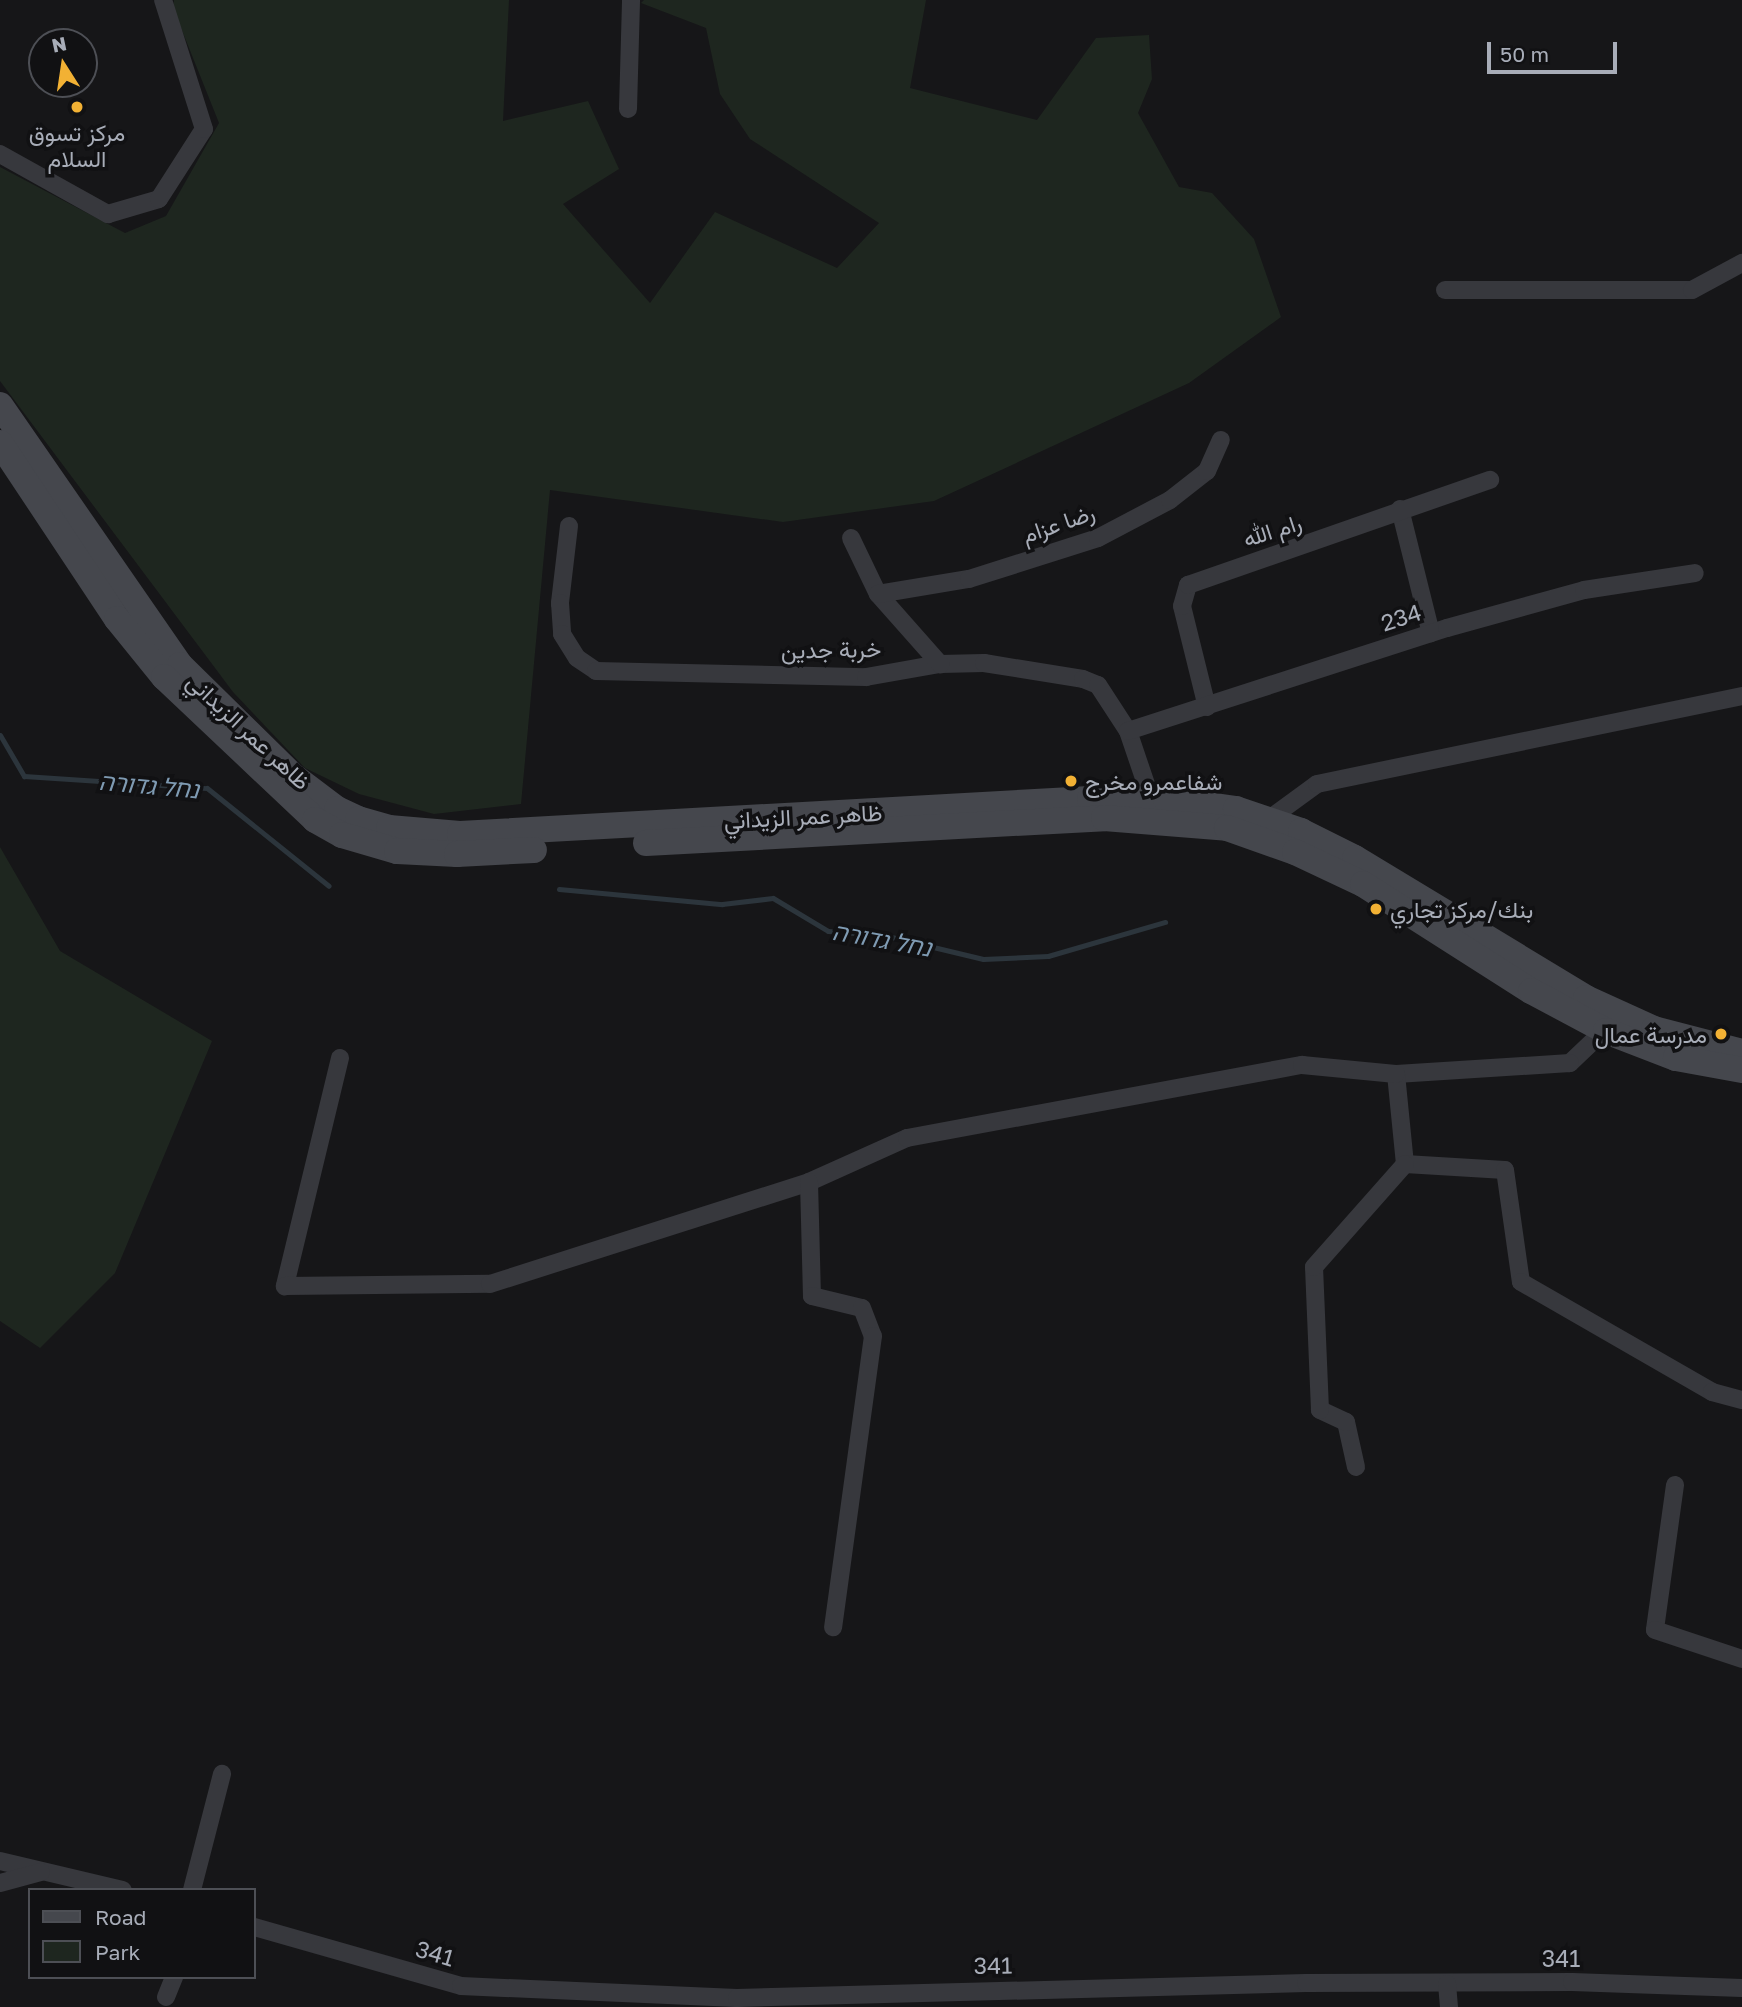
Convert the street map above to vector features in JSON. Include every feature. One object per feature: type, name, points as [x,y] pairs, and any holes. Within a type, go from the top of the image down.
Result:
[{"type":"main road","name":"ظاهر عمر الزيداني","points":[[0,405],[180,665],[292,775],[358,819],[416,832],[507,833],[1045,801],[1151,799],[1236,809],[1269,819],[1355,858],[1612,1022],[1676,1059],[1742,1070]]},
{"type":"main road","name":"ظاهر عمر الزيداني","points":[[0,443],[117,619],[164,677],[294,803],[342,835],[397,851],[457,854],[1044,820],[1151,820],[1227,828],[1295,852],[1363,884],[1531,991],[1612,1022],[1742,1052]]},
{"type":"street","points":[[0,154],[108,214],[159,199],[204,129],[163,0]]},
{"type":"street","points":[[628,109],[631,0]]},
{"type":"street","points":[[1445,290],[1692,290],[1742,263]]},
{"type":"street","name":"رضا عزام","points":[[878,594],[969,579],[1098,538],[1170,500],[1207,471],[1221,440]]},
{"type":"street","name":"رام الله","points":[[1207,707],[1182,606],[1188,585],[1490,480]]},
{"type":"street","points":[[1401,509],[1431,633]]},
{"type":"street","name":"خربة جدين","points":[[569,526],[560,603],[562,634],[577,658],[596,671],[866,677],[940,664],[984,663],[1083,679],[1098,685],[1128,731],[1151,799]]},
{"type":"street","points":[[851,538],[878,594],[940,664]]},
{"type":"street","name":"234","points":[[1128,731],[1431,633],[1584,590],[1695,573]]},
{"type":"street","points":[[1269,819],[1317,784],[1742,696]]},
{"type":"street","points":[[340,1058],[285,1286],[490,1284],[809,1182],[907,1138],[1302,1065],[1396,1074],[1570,1063],[1612,1022]]},
{"type":"street","points":[[1356,1467],[1346,1422],[1320,1410],[1314,1267],[1405,1164],[1396,1074]]},
{"type":"street","points":[[1405,1164],[1505,1170],[1521,1282],[1712,1392],[1742,1399]]},
{"type":"street","points":[[809,1182],[812,1296],[862,1308],[873,1336],[833,1627]]},
{"type":"street","points":[[1675,1485],[1655,1630],[1742,1659]]},
{"type":"street","points":[[193,1888],[222,1774]]},
{"type":"street","points":[[0,1861],[115,1888]]},
{"type":"street","points":[[0,1883],[44,1871]]},
{"type":"street","name":"341","points":[[256,1928],[461,1986],[737,1998],[1238,1984],[1572,1982],[1742,1988]]},
{"type":"street","points":[[166,1997],[173,1979]]},
{"type":"street","points":[[1447,1984],[1449,2007]]},
{"type":"green space","points":[[174,0],[509,0],[503,121],[588,101],[619,169],[563,204],[650,303],[715,212],[837,268],[879,223],[750,139],[720,94],[706,28],[641,3],[644,0],[926,0],[910,88],[1037,120],[1096,38],[1149,35],[1152,79],[1138,113],[1179,187],[1212,193],[1254,239],[1281,317],[1189,383],[934,501],[783,522],[550,490],[521,804],[434,814],[359,794],[305,768],[233,692],[0,381],[0,167],[125,233],[166,216],[219,123],[173,8]]},
{"type":"green space","points":[[0,847],[60,951],[212,1041],[115,1273],[40,1348],[0,1321]]},
{"type":"waterway","name":"נחל גדורה","points":[[0,735],[24,776],[207,788],[329,886]]},
{"type":"waterway","name":"נחל גדורה","points":[[559,889],[722,904],[773,898],[828,931],[883,935],[983,959],[1048,956],[1165,922]]},
{"type":"place","name":"مركز تسوق السلام","points":[[77,107]]},
{"type":"place","name":"شفاعمرو مخرج","points":[[1071,781]]},
{"type":"place","name":"بنك/مركز تجاري","points":[[1376,909]]},
{"type":"place","name":"مدرسة عمال","points":[[1721,1034]]}]
